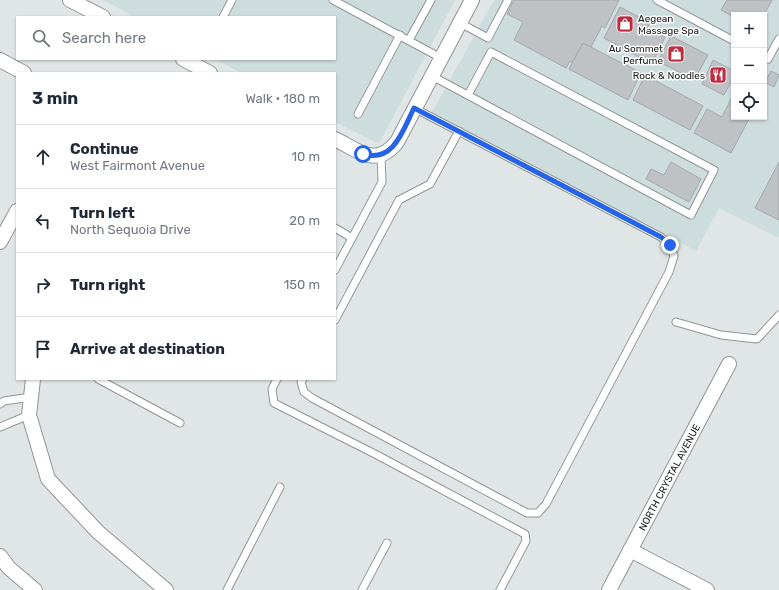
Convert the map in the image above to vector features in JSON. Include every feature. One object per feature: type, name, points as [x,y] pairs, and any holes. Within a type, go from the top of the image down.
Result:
[{"type":"street","points":[[70,0],[101,16]]},
{"type":"street","points":[[336,140],[363,154],[372,156],[381,155],[390,150],[397,142],[472,0]]},
{"type":"street","points":[[0,60],[22,72]]},
{"type":"street","points":[[185,65],[207,72]]},
{"type":"street","points":[[0,242],[16,213]]},
{"type":"street","name":"NORTH CRYSTAL AVENUE","points":[[609,590],[729,364]]},
{"type":"street","points":[[33,380],[29,415],[48,479],[98,532],[166,590]]},
{"type":"street","points":[[630,550],[707,590]]},
{"type":"street","points":[[0,556],[8,568],[35,590]]},
{"type":"lane","points":[[224,16],[232,0]]},
{"type":"lane","points":[[332,0],[441,58]]},
{"type":"lane","points":[[409,40],[430,0]]},
{"type":"lane","points":[[468,95],[491,52],[488,38],[508,0]]},
{"type":"lane","points":[[656,0],[731,39]]},
{"type":"lane","points":[[460,23],[488,38]]},
{"type":"lane","points":[[358,114],[400,35]]},
{"type":"lane","points":[[767,58],[779,39]]},
{"type":"lane","points":[[432,76],[691,215],[714,170],[491,52]]},
{"type":"lane","points":[[302,380],[301,382],[304,392],[312,398],[526,513],[538,513],[546,504],[669,272],[674,256],[670,245],[661,237],[459,130],[414,108]]},
{"type":"lane","points":[[336,318],[399,200],[430,184],[459,130]]},
{"type":"lane","points":[[336,268],[382,182],[381,155]]},
{"type":"lane","points":[[336,229],[352,238]]},
{"type":"lane","points":[[676,322],[721,335],[757,339],[779,315]]},
{"type":"lane","points":[[100,380],[180,423]]},
{"type":"lane","points":[[276,380],[272,389],[274,403],[384,458],[525,534],[526,541],[500,590]]},
{"type":"lane","points":[[0,404],[4,401],[31,398]]},
{"type":"lane","points":[[0,427],[29,415]]},
{"type":"lane","points":[[227,590],[280,487]]},
{"type":"lane","points":[[362,590],[387,544]]},
{"type":"shaded area","points":[[103,0],[455,0],[381,140],[377,143],[336,122],[336,72],[239,72],[217,60],[336,60],[336,16],[133,16]]},
{"type":"shaded area","points":[[494,0],[779,0],[779,238],[719,208],[696,251],[432,112]]},
{"type":"building","points":[[514,0],[619,0],[605,28],[602,26],[591,47],[583,43],[572,63],[570,61],[566,68],[514,40],[523,22],[507,14]]},
{"type":"building","points":[[727,0],[772,0],[766,12],[731,12],[731,15],[721,10]]},
{"type":"building","points":[[620,7],[650,23],[647,28],[665,37],[652,64],[604,38]]},
{"type":"building","points":[[671,36],[708,55],[694,80],[658,61]]},
{"type":"building","points":[[583,43],[641,73],[628,100],[569,69]]},
{"type":"building","points":[[713,60],[731,69],[731,82],[724,95],[702,84]]},
{"type":"building","points":[[771,71],[779,75],[774,87],[767,83],[767,78]]},
{"type":"building","points":[[645,75],[703,106],[690,130],[633,100]]},
{"type":"building","points":[[731,99],[731,120],[748,120],[731,153],[694,133],[707,109],[722,117]]},
{"type":"building","points":[[671,162],[701,179],[689,202],[646,179],[651,169],[664,175]]},
{"type":"building","points":[[779,162],[779,220],[755,208]]},
{"type":"place","name":"Aegean Massage Spa","points":[[625,24]]},
{"type":"place","name":"Au Sommet Perfume","points":[[676,54]]},
{"type":"place","name":"Rock & Noodles","points":[[718,75]]},
{"type":"route","points":[[363,154],[372,156],[381,155],[390,150],[397,142],[414,108],[459,130],[661,237],[670,245]]}]
